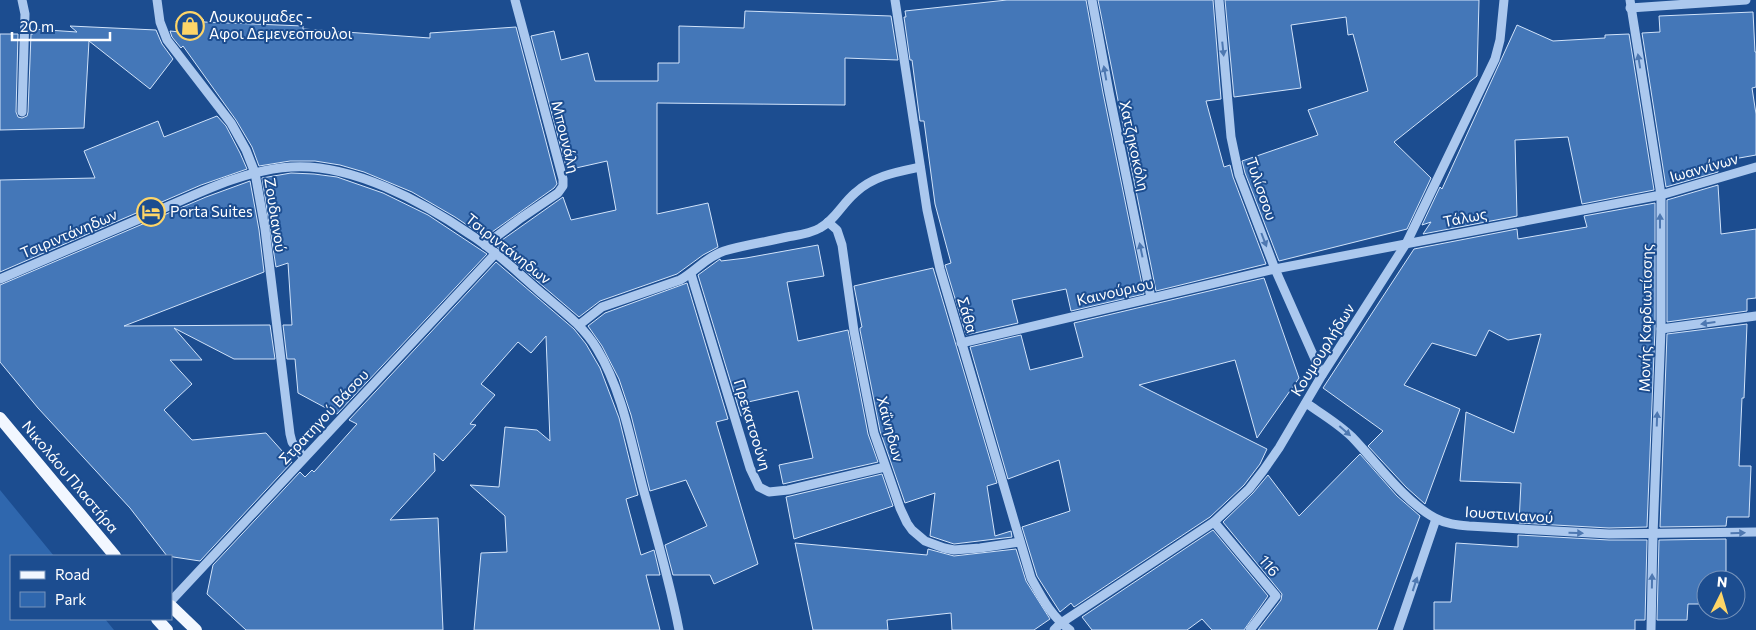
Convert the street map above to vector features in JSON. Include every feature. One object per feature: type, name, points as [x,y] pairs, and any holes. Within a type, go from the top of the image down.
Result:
[{"type":"main road","name":"Νικολάου Πλαστήρα","points":[[0,418],[113,555]]},
{"type":"main road","points":[[172,607],[196,630]]},
{"type":"main road","points":[[158,620],[167,630]]},
{"type":"street","points":[[22,0],[25,14],[22,112]]},
{"type":"street","name":"Ζουδιανού","points":[[157,0],[160,22],[167,40],[231,123],[246,150],[255,173],[290,434],[292,442],[304,458]]},
{"type":"street","name":"Μπουνάλη","points":[[485,245],[558,193],[563,186],[563,179],[515,0]]},
{"type":"street","name":"Σάθα","points":[[895,0],[920,166],[940,269],[1031,578],[1057,627],[1070,630]]},
{"type":"street","name":"Χατζηκοκόλη","points":[[1092,0],[1151,298]]},
{"type":"street","name":"Τυλίσσου","points":[[1219,0],[1233,146],[1239,175],[1275,269],[1322,375]]},
{"type":"street","name":"Κουμουρλήδων","points":[[1057,627],[1214,522],[1249,489],[1280,448],[1322,375],[1407,242],[1495,59],[1500,40],[1504,0]]},
{"type":"street","name":"Μονής Καρδιωτίσσης","points":[[1651,630],[1661,329],[1661,195],[1630,4],[1746,0]]},
{"type":"street","points":[[579,325],[602,307],[669,285],[691,274],[706,259],[716,254],[819,229],[854,194],[876,177],[920,166]]},
{"type":"street","name":"Τσιριντάνηδων","points":[[0,279],[194,195],[255,173],[293,167],[319,168],[347,174],[416,202],[472,235],[496,253],[579,325],[598,350],[618,397],[680,630]]},
{"type":"street","name":"Ιωαννίνων","points":[[1661,195],[1756,167]]},
{"type":"street","name":"Τάλως","points":[[1275,269],[1407,242],[1661,195]]},
{"type":"street","name":"Χαΐνηδων","points":[[828,222],[836,230],[842,245],[854,331],[874,434],[907,523],[925,541],[954,550],[1020,542]]},
{"type":"street","name":"Στρατηγού Βάσου","points":[[172,600],[496,253]]},
{"type":"street","name":"Καινούριου","points":[[961,343],[1275,269]]},
{"type":"street","name":"Πρεκατσούνη","points":[[691,274],[750,468],[758,487],[769,492],[788,490],[885,467]]},
{"type":"street","points":[[1661,329],[1756,316]]},
{"type":"street","name":"Ιουστινιανού","points":[[1306,403],[1351,436],[1404,493],[1436,519],[1447,523],[1569,533],[1653,535],[1756,532]]},
{"type":"street","points":[[1398,630],[1436,519]]},
{"type":"street","name":"116","points":[[1214,522],[1276,596],[1250,630]]},
{"type":"green space","points":[[0,490],[53,555],[10,555],[10,620],[106,620],[114,630],[0,630]]},
{"type":"building","points":[[1007,0],[1086,0],[1144,294],[1071,311],[1066,289],[1012,300],[1018,323],[966,335],[945,265],[951,263],[935,204],[924,121],[920,121],[904,17],[906,17],[905,11]]},
{"type":"building","points":[[1098,0],[1213,0],[1221,99],[1206,101],[1224,167],[1230,165],[1266,264],[1156,291]]},
{"type":"building","points":[[1225,0],[1479,0],[1477,76],[1394,142],[1431,178],[1407,229],[1279,261],[1242,161],[1318,135],[1308,110],[1368,91],[1353,34],[1348,35],[1346,17],[1291,25],[1301,88],[1234,97]]},
{"type":"building","points":[[745,11],[891,16],[898,60],[845,58],[845,105],[657,103],[657,214],[708,203],[718,247],[703,255],[677,274],[600,301],[579,317],[495,245],[563,197],[571,220],[616,210],[607,161],[567,170],[531,36],[554,31],[561,60],[588,53],[595,81],[658,81],[658,63],[679,63],[679,26],[744,28]]},
{"type":"building","points":[[1753,12],[1756,87],[1752,88],[1756,114],[1756,155],[1717,162],[1718,172],[1666,187],[1642,33],[1660,32],[1659,16]]},
{"type":"building","points":[[203,19],[204,22],[303,26],[303,29],[430,38],[430,33],[516,27],[557,184],[485,237],[412,192],[364,172],[340,165],[315,161],[290,161],[259,166],[252,147],[236,120],[183,46],[181,48],[172,37],[170,31],[180,32],[176,21]]},
{"type":"building","points":[[1517,25],[1553,41],[1605,38],[1605,35],[1629,34],[1654,190],[1582,204],[1568,137],[1515,140],[1517,216],[1423,234],[1431,222],[1422,225],[1440,187],[1442,189]]},
{"type":"building","points":[[70,26],[156,30],[162,44],[173,59],[150,89],[89,41],[84,128],[0,130],[0,34],[18,34],[16,112],[18,117],[22,118],[27,116],[28,112],[31,34],[33,34],[33,29],[77,32]]},
{"type":"building","points":[[217,116],[226,126],[247,169],[201,185],[0,272],[0,180],[95,178],[84,151],[158,121],[164,137]]},
{"type":"building","points":[[291,173],[337,177],[383,193],[428,215],[487,254],[337,414],[298,393],[295,359],[287,359],[283,325],[292,325],[288,263],[276,267],[262,178]]},
{"type":"building","points":[[250,181],[264,272],[124,326],[270,325],[275,359],[234,359],[174,328],[202,360],[170,360],[192,384],[164,410],[192,440],[266,433],[292,462],[200,561],[166,555],[130,508],[38,408],[0,362],[0,285],[206,197]]},
{"type":"building","points":[[1718,185],[1721,234],[1756,229],[1756,298],[1747,299],[1747,311],[1667,322],[1667,200]]},
{"type":"building","points":[[1655,203],[1655,329],[1647,527],[1609,528],[1519,523],[1521,483],[1460,481],[1466,412],[1514,433],[1541,334],[1508,340],[1489,330],[1476,356],[1432,343],[1404,385],[1460,409],[1425,504],[1406,487],[1368,446],[1383,431],[1323,388],[1414,249],[1517,229],[1518,239],[1587,227],[1584,216]]},
{"type":"building","points":[[818,245],[824,276],[787,282],[798,341],[848,330],[868,434],[878,462],[783,484],[779,465],[813,458],[798,391],[748,402],[751,413],[741,416],[698,275],[720,259],[721,261],[746,258]]},
{"type":"building","points":[[496,262],[574,329],[586,344],[600,368],[619,418],[638,495],[626,499],[641,555],[654,550],[660,575],[646,575],[660,630],[474,630],[481,553],[507,552],[505,516],[470,485],[499,487],[505,427],[537,430],[550,441],[546,336],[531,353],[518,342],[481,384],[495,395],[470,424],[476,425],[443,461],[434,453],[435,471],[390,520],[438,518],[443,630],[246,630],[207,594],[213,565],[300,472],[305,477],[312,470],[314,472],[357,424],[349,420]]},
{"type":"building","points":[[933,268],[997,483],[987,486],[995,536],[1011,531],[1012,537],[954,544],[930,536],[935,493],[905,503],[880,431],[860,330],[862,327],[854,286]]},
{"type":"building","points":[[1264,278],[1299,378],[1257,438],[1235,360],[1139,385],[1267,449],[1260,464],[1244,485],[1210,517],[1074,607],[1071,603],[1060,612],[1037,576],[1022,527],[1070,511],[1059,460],[1008,479],[970,347],[1021,335],[1030,370],[1083,357],[1074,323]]},
{"type":"building","points":[[687,283],[728,419],[716,422],[758,564],[714,584],[710,575],[673,575],[665,545],[707,526],[686,480],[650,491],[631,415],[619,379],[602,346],[588,326],[605,313]]},
{"type":"building","points":[[1747,324],[1739,466],[1751,466],[1749,517],[1727,517],[1726,526],[1660,527],[1667,334]]},
{"type":"building","points":[[1360,454],[1397,496],[1420,516],[1377,630],[1258,630],[1281,600],[1282,594],[1223,522],[1253,493],[1268,475],[1299,516]]},
{"type":"building","points":[[882,474],[893,506],[794,539],[786,497]]},
{"type":"building","points":[[1213,530],[1268,596],[1244,630],[1212,630],[1202,619],[1187,630],[1092,630],[1082,617]]},
{"type":"building","points":[[1518,535],[1647,540],[1645,620],[1635,620],[1635,630],[1434,630],[1434,602],[1451,602],[1456,543],[1518,547]]},
{"type":"building","points":[[1726,539],[1726,570],[1696,570],[1696,604],[1688,604],[1687,620],[1657,620],[1659,540]]},
{"type":"building","points":[[795,543],[927,555],[928,549],[954,556],[1016,549],[1026,581],[1050,619],[1034,630],[952,630],[951,613],[887,620],[888,630],[813,630]]},
{"type":"place","name":"Λουκουμαδες - Αφοι Δεμενεοπουλοι","points":[[190,26]]},
{"type":"place","name":"Porta Suites","points":[[151,212]]}]
